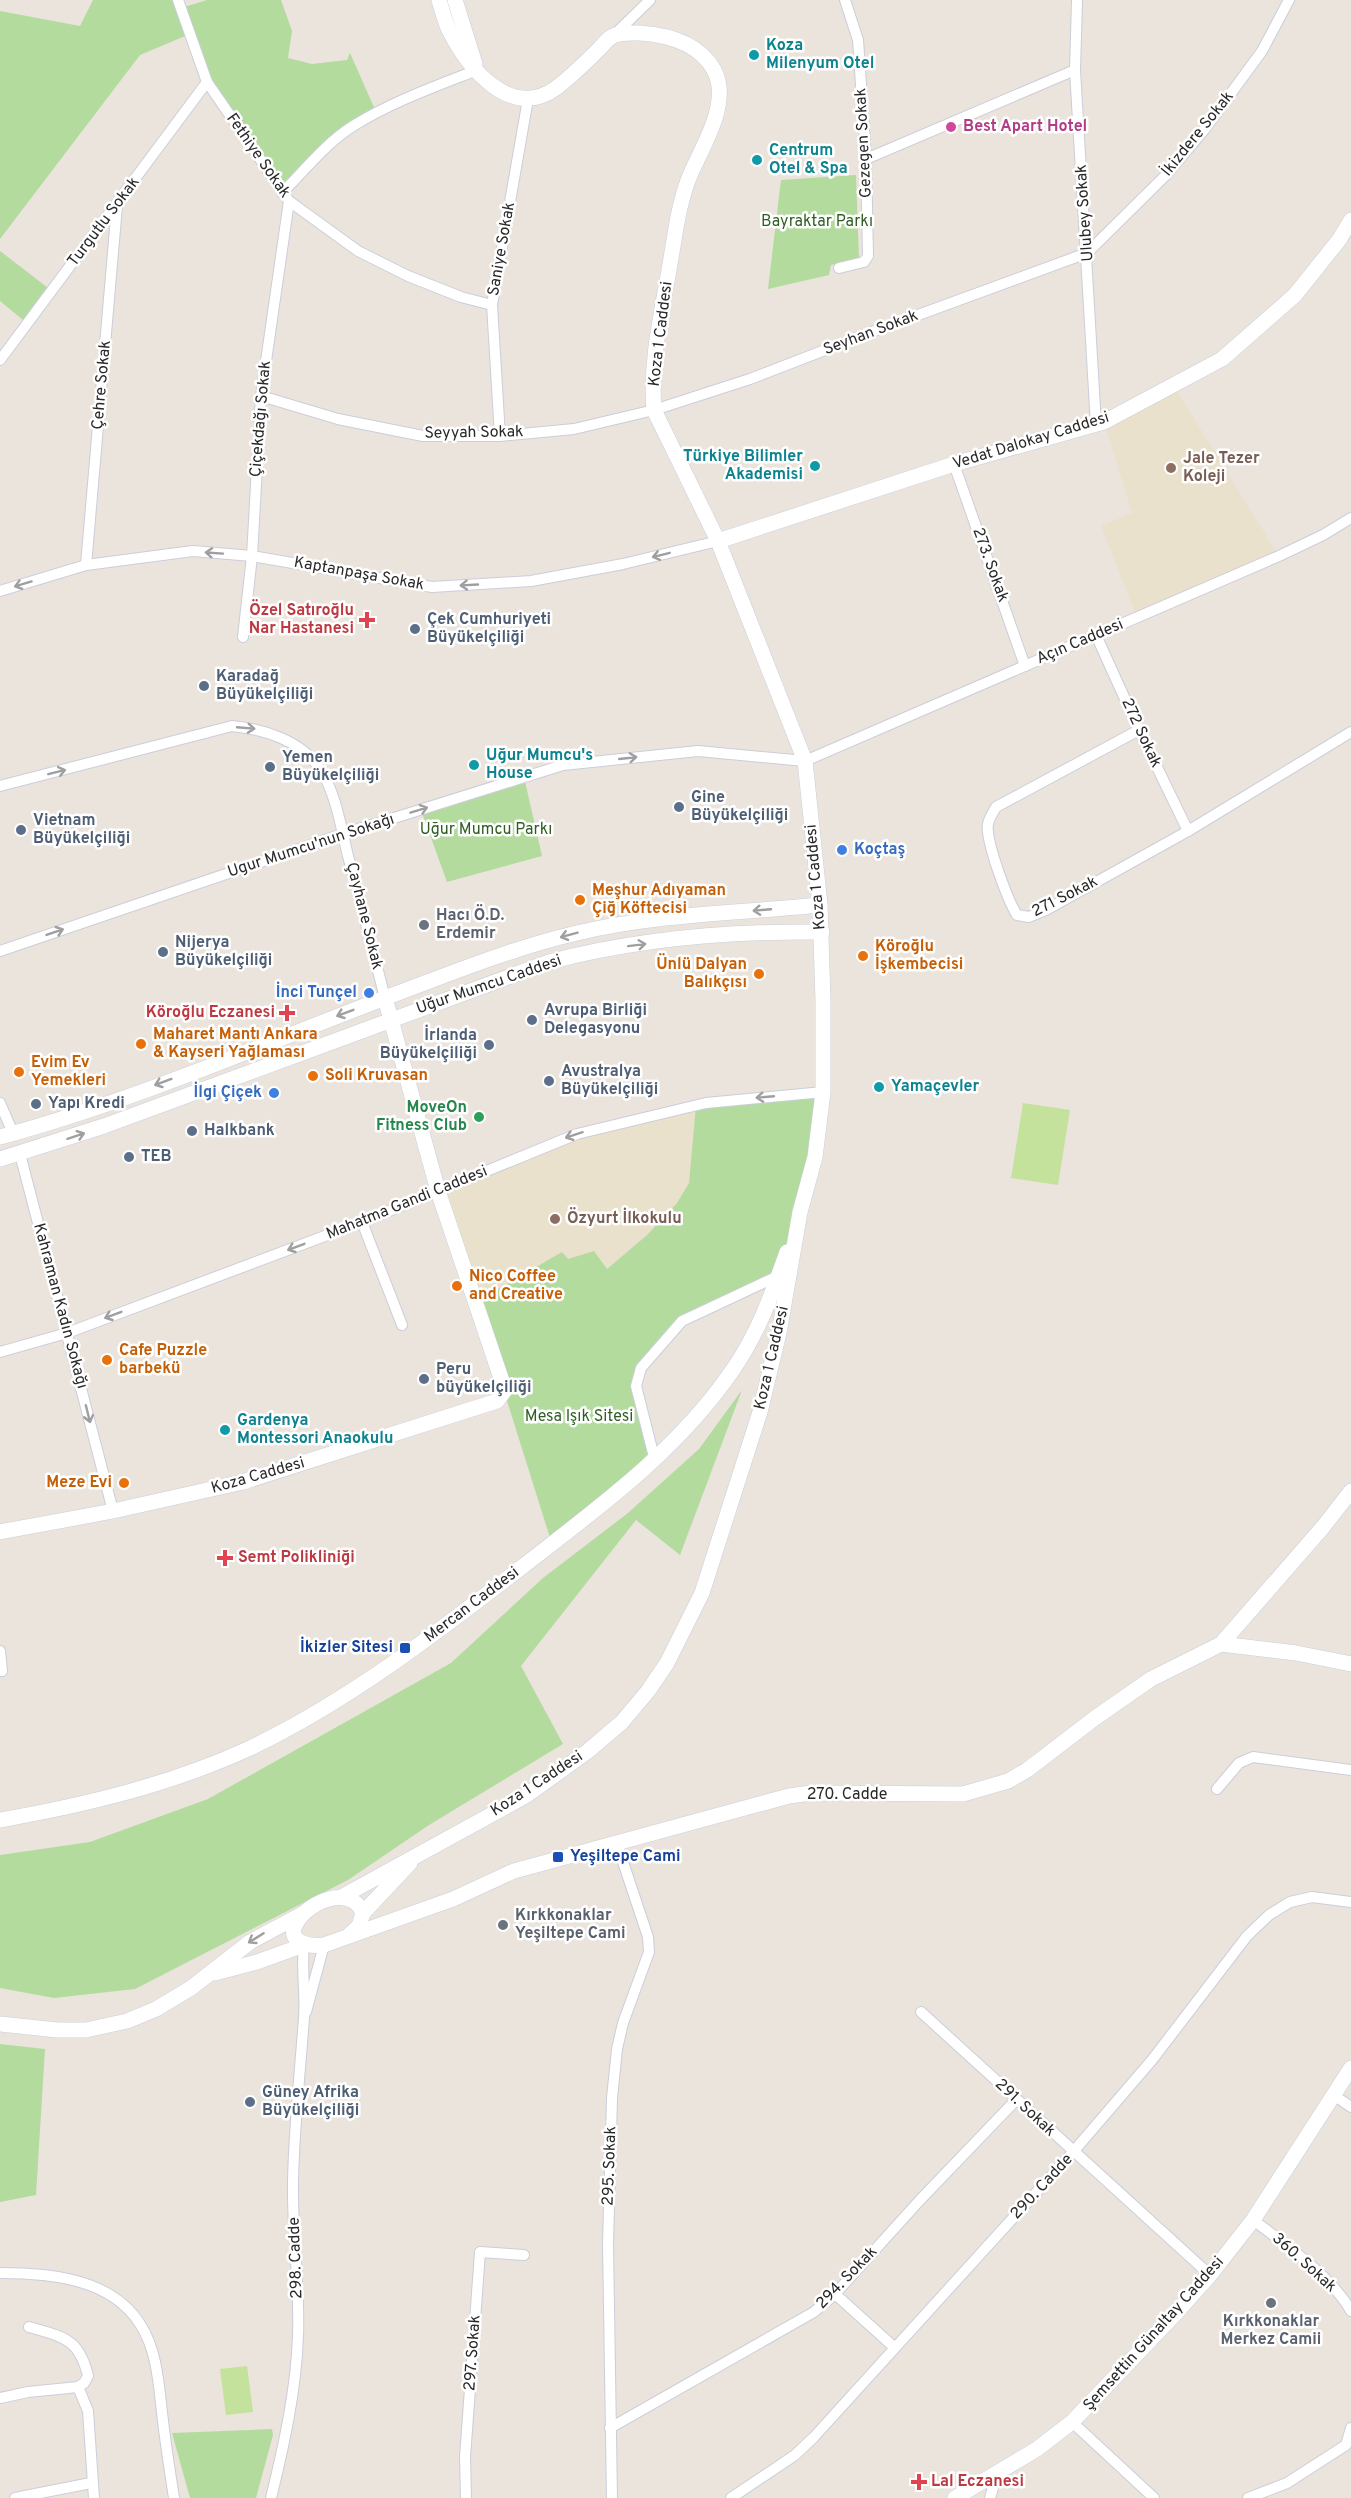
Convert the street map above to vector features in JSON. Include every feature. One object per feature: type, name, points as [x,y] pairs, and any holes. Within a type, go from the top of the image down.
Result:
[{"type":"main road","points":[[439,0],[448,28],[467,61],[495,88],[515,98],[542,97],[555,89],[614,35]]},
{"type":"main road","points":[[455,0],[477,70]]},
{"type":"main road","name":"Koza 1 Caddesi","points":[[343,1896],[526,1795],[588,1751],[622,1722],[667,1664],[702,1593],[760,1412],[779,1333],[800,1212],[815,1157],[823,1092],[822,932],[806,761],[718,541],[654,410],[652,386],[655,351],[680,207],[687,182],[720,103],[719,85],[714,71],[704,56],[686,43],[654,34],[614,35]]},
{"type":"main road","name":"Vedat Dalokay Caddesi","points":[[718,541],[954,464],[1096,425],[1174,386],[1222,359],[1295,295],[1339,240],[1351,220]]},
{"type":"main road","name":"Uğur Mumcu Caddesi","points":[[6,1135],[206,1067],[506,954],[578,933],[665,919],[820,905]]},
{"type":"main road","name":"Uğur Mumcu Caddesi","points":[[0,1160],[104,1126],[499,979],[581,954],[666,941],[788,932],[822,932]]},
{"type":"main road","name":"Çayhane Sokak","points":[[385,998],[438,1191],[505,1390]]},
{"type":"main road","name":"Kahraman Kadın Sokağı","points":[[6,1135],[20,1154]]},
{"type":"main road","name":"Mercan Caddesi","points":[[0,1820],[70,1807],[168,1781],[249,1748],[315,1713],[429,1637],[655,1461],[730,1374],[748,1348],[768,1307],[800,1212]]},
{"type":"main road","name":"Koza Caddesi","points":[[0,1532],[113,1511],[243,1482],[497,1401],[505,1390]]},
{"type":"main road","points":[[1221,1644],[1323,1527],[1351,1491]]},
{"type":"main road","points":[[1221,1644],[1296,1653],[1351,1664]]},
{"type":"main road","name":"270. Cadde","points":[[212,1974],[257,1962],[304,1945],[324,1945],[349,1935],[374,1929],[453,1899],[514,1871],[762,1802],[800,1794],[942,1795],[963,1794],[987,1788],[1008,1781],[1027,1770],[1151,1679],[1221,1644]]},
{"type":"main road","points":[[349,1935],[359,1926],[363,1913],[414,1858]]},
{"type":"main road","points":[[343,1896],[353,1900],[363,1913]]},
{"type":"main road","name":"270. Cadde","points":[[0,2024],[57,2030],[86,2030],[127,2021],[156,2008],[212,1974],[250,1942],[328,1900],[343,1896]]},
{"type":"main road","name":"270. Cadde","points":[[379,1896],[378,1906],[387,1914],[413,1913]]},
{"type":"main road","points":[[304,1945],[297,1940],[294,1931],[296,1923],[307,1912]]},
{"type":"main road","name":"Şemsettin Günaltay Caddesi","points":[[955,2498],[997,2475],[1072,2422],[1210,2275],[1253,2220],[1351,2068]]},
{"type":"street","name":"Fethiye Sokak","points":[[178,0],[207,82],[286,197],[358,251],[440,289],[492,305]]},
{"type":"street","points":[[614,35],[650,0]]},
{"type":"street","name":"Gezegen Sokak","points":[[839,268],[864,261],[868,256],[866,159],[858,40],[845,0]]},
{"type":"street","name":"Ulubey Sokak","points":[[1077,0],[1075,70],[1096,425]]},
{"type":"street","name":"İkizdere Sokak","points":[[1087,252],[1165,176],[1204,130],[1262,51],[1289,0]]},
{"type":"street","points":[[286,197],[327,147],[353,126],[431,88],[477,70]]},
{"type":"street","points":[[866,159],[1075,70]]},
{"type":"street","name":"Turgutlu Sokak","points":[[0,360],[117,206],[207,82]]},
{"type":"street","name":"Saniye Sokak","points":[[500,435],[492,305],[528,99]]},
{"type":"street","name":"Çiçekdağı Sokak","points":[[243,637],[252,556],[261,396],[286,197]]},
{"type":"street","name":"Çehre Sokak","points":[[86,565],[117,206]]},
{"type":"street","name":"Seyhan Sokak","points":[[654,410],[750,380],[1087,252]]},
{"type":"street","name":"Seyyah Sokak","points":[[261,396],[338,419],[423,435],[500,435],[574,429],[654,410]]},
{"type":"street","name":"273. Sokak","points":[[954,464],[1025,666]]},
{"type":"street","name":"Açın Caddesi","points":[[806,761],[1280,556],[1351,518]]},
{"type":"street","name":"Kaptanpaşa Sokak","points":[[0,591],[86,565],[193,551],[252,556],[432,587],[531,581],[623,564],[718,541]]},
{"type":"street","name":"272 Sokak","points":[[1096,635],[1188,831]]},
{"type":"street","name":"Çayhane Sokak","points":[[0,786],[232,726],[257,729],[283,739],[304,752],[320,768],[334,802],[385,998]]},
{"type":"street","name":"271 Sokak","points":[[1139,730],[996,807],[988,825],[989,838],[1010,905],[1017,915],[1029,917],[1046,910],[1188,831],[1351,732]]},
{"type":"street","name":"Ugur Mumcu'nun Sokağı","points":[[0,951],[343,834],[563,765],[698,751],[806,761]]},
{"type":"street","name":"Mahatma Gandi Caddesi","points":[[0,1352],[67,1333],[362,1222],[558,1140],[641,1117],[706,1103],[823,1092]]},
{"type":"street","name":"Kahraman Kadın Sokağı","points":[[0,1103],[6,1135]]},
{"type":"street","name":"Kahraman Kadın Sokağı","points":[[20,1154],[113,1511]]},
{"type":"street","points":[[362,1222],[402,1325]]},
{"type":"street","points":[[655,1461],[636,1386],[641,1368],[682,1321],[778,1276]]},
{"type":"street","points":[[0,1651],[3,1671],[0,1671]]},
{"type":"street","points":[[1217,1789],[1239,1763],[1253,1757],[1351,1770]]},
{"type":"street","name":"295. Sokak","points":[[612,2498],[608,2243],[612,2098],[623,2023],[649,1952],[648,1937],[617,1844]]},
{"type":"street","name":"290. Cadde","points":[[731,2498],[795,2455],[814,2437],[1073,2152],[1152,2060],[1247,1936],[1269,1915],[1290,1902],[1312,1897],[1351,1902]]},
{"type":"street","points":[[304,1945],[302,1963],[304,2015]]},
{"type":"street","points":[[304,2015],[310,2002],[324,1945]]},
{"type":"street","name":"291. Sokak","points":[[921,2012],[1210,2275]]},
{"type":"street","name":"298. Cadde","points":[[271,2498],[286,2434],[296,2368],[298,2334],[293,2183],[299,2060],[304,2015]]},
{"type":"street","points":[[1335,2096],[1351,2107]]},
{"type":"street","name":"294. Sokak","points":[[610,2428],[814,2312],[835,2294],[920,2200],[1016,2100]]},
{"type":"street","name":"360. Sokak","points":[[1253,2220],[1306,2262],[1350,2306]]},
{"type":"street","name":"297. Sokak","points":[[466,2498],[465,2457],[480,2252],[524,2255]]},
{"type":"street","points":[[0,2273],[49,2275],[74,2279],[117,2300],[141,2325],[154,2356],[174,2498]]},
{"type":"street","points":[[835,2294],[894,2347]]},
{"type":"street","points":[[0,2398],[28,2392],[78,2387],[84,2384],[88,2376],[78,2348],[68,2339],[29,2327]]},
{"type":"street","points":[[78,2387],[88,2411],[91,2483],[94,2498]]},
{"type":"street","points":[[1072,2422],[1154,2498]]},
{"type":"street","points":[[1248,2498],[1287,2483],[1349,2448],[1351,2428]]},
{"type":"street","points":[[990,2498],[997,2475]]},
{"type":"street","points":[[15,2498],[91,2483]]},
{"type":"shaded area","name":"Jale Tezer Koleji","points":[[1174,386],[1279,556],[1137,618],[1101,526],[1132,513],[1104,422]]},
{"type":"shaded area","name":"Özyurt İlkokulu","points":[[696,1105],[689,1183],[677,1203],[647,1235],[607,1269],[476,1302],[438,1191],[558,1140]]},
{"type":"green space","points":[[93,0],[178,0],[181,8],[207,0],[281,0],[292,31],[288,58],[312,64],[347,60],[350,53],[377,114],[353,126],[282,193],[207,82],[190,34],[140,55],[0,239],[0,11],[80,26]]},
{"type":"green space","name":"Bayraktar Parkı","points":[[856,175],[859,258],[831,265],[829,275],[768,289],[781,180]]},
{"type":"green space","points":[[0,251],[52,291],[28,324],[0,301]]},
{"type":"green space","name":"Uğur Mumcu Parkı","points":[[524,777],[542,856],[447,882],[421,810]]},
{"type":"green space","name":"Mesa Işık Sitesi","points":[[823,1092],[821,1114],[778,1276],[682,1321],[637,1375],[655,1461],[552,1544],[476,1302],[562,1252],[568,1259],[594,1251],[607,1269],[647,1235],[677,1203],[689,1183],[696,1105]]},
{"type":"green space","points":[[1023,1103],[1070,1110],[1058,1185],[1011,1178]]},
{"type":"green space","points":[[742,1390],[680,1555],[636,1520],[521,1666],[563,1744],[429,1825],[348,1880],[135,1989],[54,1998],[0,1988],[0,1855],[90,1842],[208,1799],[451,1663],[543,1578],[628,1513],[699,1449]]},
{"type":"green space","points":[[0,2044],[45,2049],[36,2195],[0,2202]]},
{"type":"green space","points":[[247,2366],[253,2412],[226,2415],[220,2369]]},
{"type":"green space","points":[[272,2429],[273,2435],[256,2498],[190,2498],[172,2433]]},
{"type":"place","name":"Koza Milenyum Otel","points":[[754,55]]},
{"type":"place","name":"Best Apart Hotel","points":[[951,127]]},
{"type":"place","name":"Centrum Otel & Spa","points":[[757,160]]},
{"type":"place","name":"Türkiye Bilimler Akademisi","points":[[815,466]]},
{"type":"place","name":"Jale Tezer Koleji","points":[[1171,468]]},
{"type":"place","name":"Özel Satıroğlu Nar Hastanesi","points":[[367,620]]},
{"type":"place","name":"Çek Cumhuriyeti Büyükelçiliği","points":[[415,629]]},
{"type":"place","name":"Karadağ Büyükelçiliği","points":[[204,686]]},
{"type":"place","name":"Uğur Mumcu's House","points":[[474,765]]},
{"type":"place","name":"Yemen Büyükelçiliği","points":[[270,767]]},
{"type":"place","name":"Gine Büyükelçiliği","points":[[679,807]]},
{"type":"place","name":"Vietnam Büyükelçiliği","points":[[21,830]]},
{"type":"place","name":"Koçtaş","points":[[842,850]]},
{"type":"place","name":"Meşhur Adıyaman Çiğ Köftecisi","points":[[580,900]]},
{"type":"place","name":"Hacı Ö.D. Erdemir","points":[[424,925]]},
{"type":"place","name":"Nijerya Büyükelçiliği","points":[[163,952]]},
{"type":"place","name":"Köroğlu İşkembecisi","points":[[863,956]]},
{"type":"place","name":"Ünlü Dalyan Balıkçısı","points":[[759,974]]},
{"type":"place","name":"İnci Tunçel","points":[[369,993]]},
{"type":"place","name":"Köroğlu Eczanesi","points":[[287,1013]]},
{"type":"place","name":"Avrupa Birliği Delegasyonu","points":[[532,1020]]},
{"type":"place","name":"Maharet Mantı Ankara & Kayseri Yağlaması","points":[[141,1044]]},
{"type":"place","name":"İrlanda Büyükelçiliği","points":[[489,1045]]},
{"type":"place","name":"Evim Ev Yemekleri","points":[[19,1072]]},
{"type":"place","name":"Soli Kruvasan","points":[[313,1076]]},
{"type":"place","name":"Avustralya Büyükelçiliği","points":[[549,1081]]},
{"type":"place","name":"Yamaçevler","points":[[879,1087]]},
{"type":"place","name":"İlgi Çiçek","points":[[274,1093]]},
{"type":"place","name":"Yapı Kredi","points":[[36,1104]]},
{"type":"place","name":"MoveOn Fitness Club","points":[[479,1117]]},
{"type":"place","name":"Halkbank","points":[[192,1131]]},
{"type":"place","name":"TEB","points":[[129,1157]]},
{"type":"place","name":"Özyurt İlkokulu","points":[[555,1219]]},
{"type":"place","name":"Nico Coffee and Creative","points":[[457,1286]]},
{"type":"place","name":"Cafe Puzzle barbekü","points":[[107,1360]]},
{"type":"place","name":"Peru büyükelçiliği","points":[[424,1379]]},
{"type":"place","name":"Gardenya Montessori Anaokulu","points":[[225,1430]]},
{"type":"place","name":"Meze Evi","points":[[124,1483]]},
{"type":"place","name":"Semt Polikliniği","points":[[225,1558]]},
{"type":"place","name":"İkizler Sitesi","points":[[405,1648]]},
{"type":"place","name":"Yeşiltepe Cami","points":[[558,1857]]},
{"type":"place","name":"Kırkkonaklar Yeşiltepe Cami","points":[[503,1925]]},
{"type":"place","name":"Güney Afrika Büyükelçiliği","points":[[250,2102]]},
{"type":"place","name":"Kırkkonaklar Merkez Camii","points":[[1271,2303]]},
{"type":"place","name":"Lal Eczanesi","points":[[919,2482]]}]
